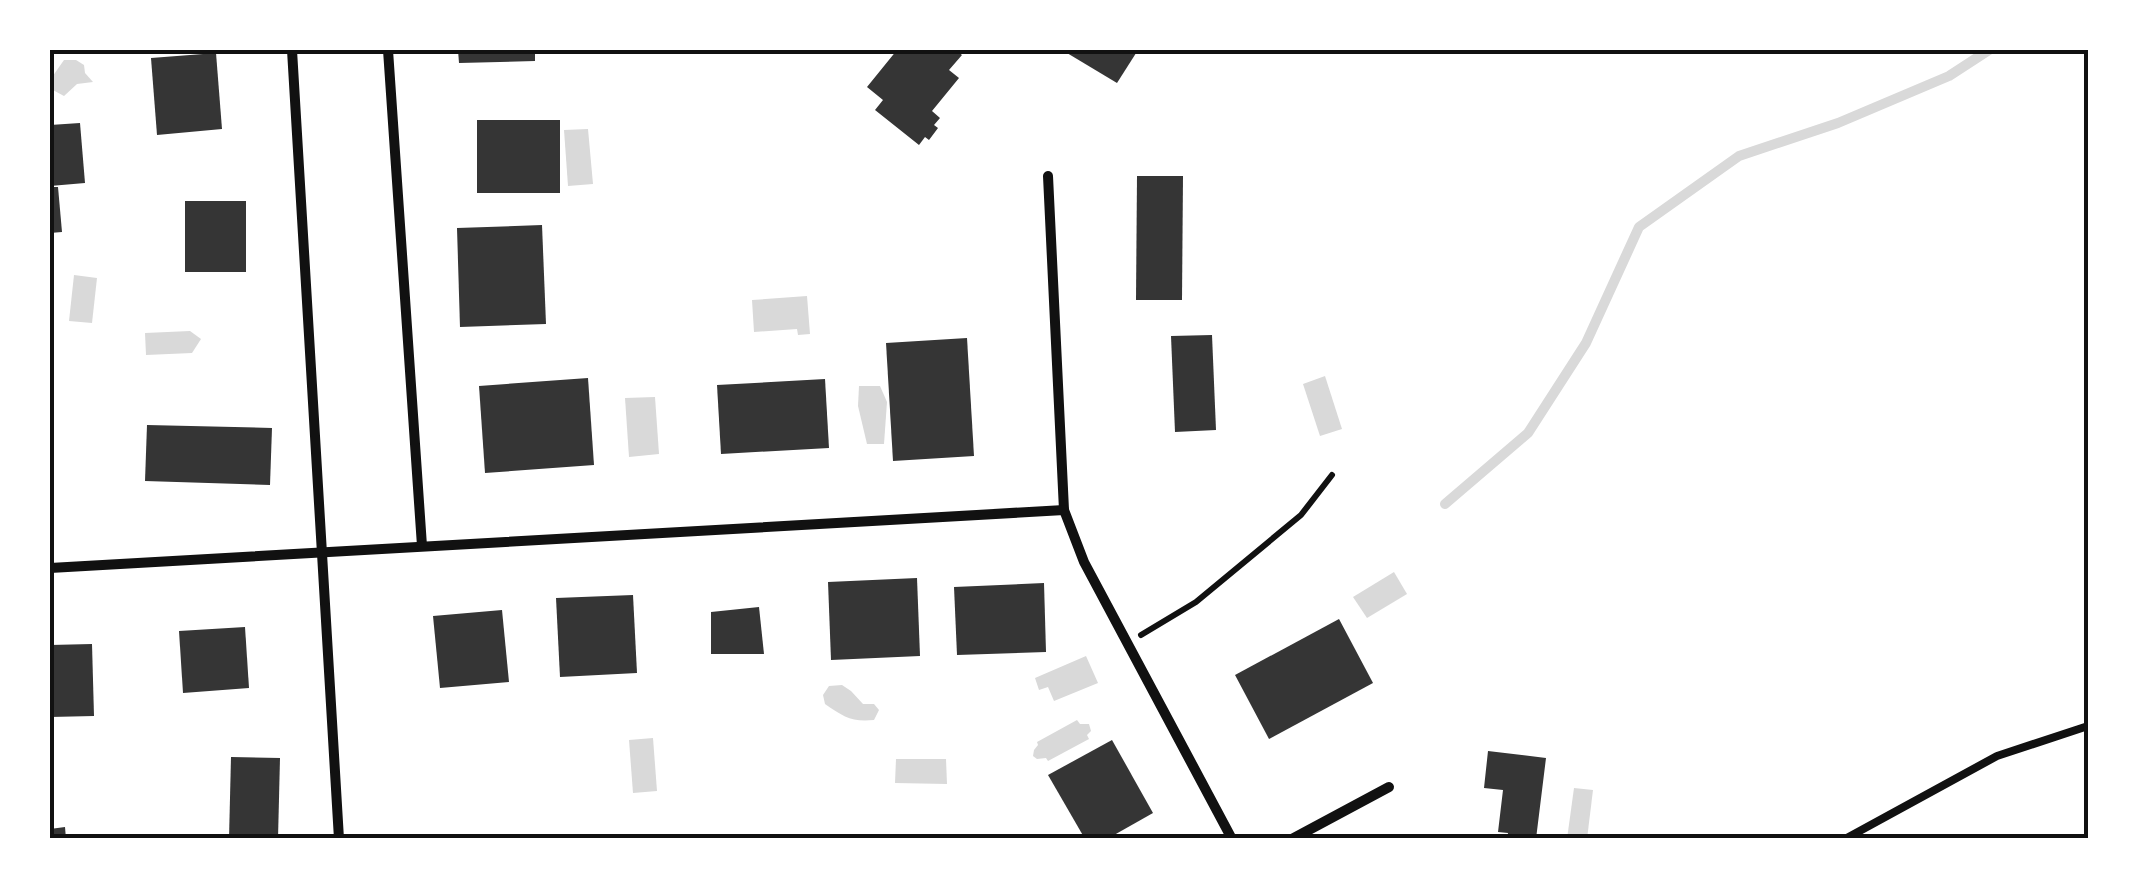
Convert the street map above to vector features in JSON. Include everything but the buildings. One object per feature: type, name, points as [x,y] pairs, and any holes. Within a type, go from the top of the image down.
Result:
[{"type":"street","points":[[292,50],[339,839]]},
{"type":"street","points":[[388,50],[422,546]]},
{"type":"street","points":[[1048,176],[1064,510],[1084,562],[1232,839]]},
{"type":"street","points":[[50,568],[1064,510]]},
{"type":"street","points":[[1292,839],[1388,786]]},
{"type":"lane","points":[[1844,839],[1997,756],[2088,726]]},
{"type":"path","points":[[1127,643],[1196,602],[1301,515],[1332,476]]},
{"type":"shaded area","points":[[64,60],[84,65],[93,82],[77,84],[64,96],[51,89],[50,80]]},
{"type":"shaded area","points":[[588,129],[593,184],[568,186],[564,130]]},
{"type":"shaded area","points":[[74,275],[97,278],[92,323],[69,321]]},
{"type":"shaded area","points":[[807,296],[810,334],[798,335],[797,329],[754,332],[752,300]]},
{"type":"shaded area","points":[[190,331],[201,339],[192,353],[146,355],[145,333]]},
{"type":"shaded area","points":[[1325,376],[1342,429],[1320,436],[1303,384]]},
{"type":"shaded area","points":[[859,386],[880,386],[887,402],[884,444],[867,444],[858,406]]},
{"type":"shaded area","points":[[655,397],[659,454],[629,457],[625,398]]},
{"type":"shaded area","points":[[1394,572],[1407,594],[1367,618],[1353,597]]},
{"type":"shaded area","points":[[1086,656],[1098,683],[1054,701],[1048,687],[1039,690],[1035,678]]},
{"type":"shaded area","points":[[842,685],[863,704],[874,704],[879,710],[874,720],[848,718],[825,704],[823,695],[829,686]]},
{"type":"shaded area","points":[[1077,720],[1089,724],[1089,739],[1048,761],[1033,756],[1037,742]]},
{"type":"shaded area","points":[[653,738],[657,791],[633,793],[629,740]]},
{"type":"shaded area","points":[[896,759],[946,759],[947,784],[895,783]]},
{"type":"shaded area","points":[[1574,788],[1593,790],[1587,839],[1567,839]]},
{"type":"waterway","points":[[1445,504],[1528,433],[1586,343],[1639,227],[1739,156],[1838,123],[1949,76],[1989,50]]}]
